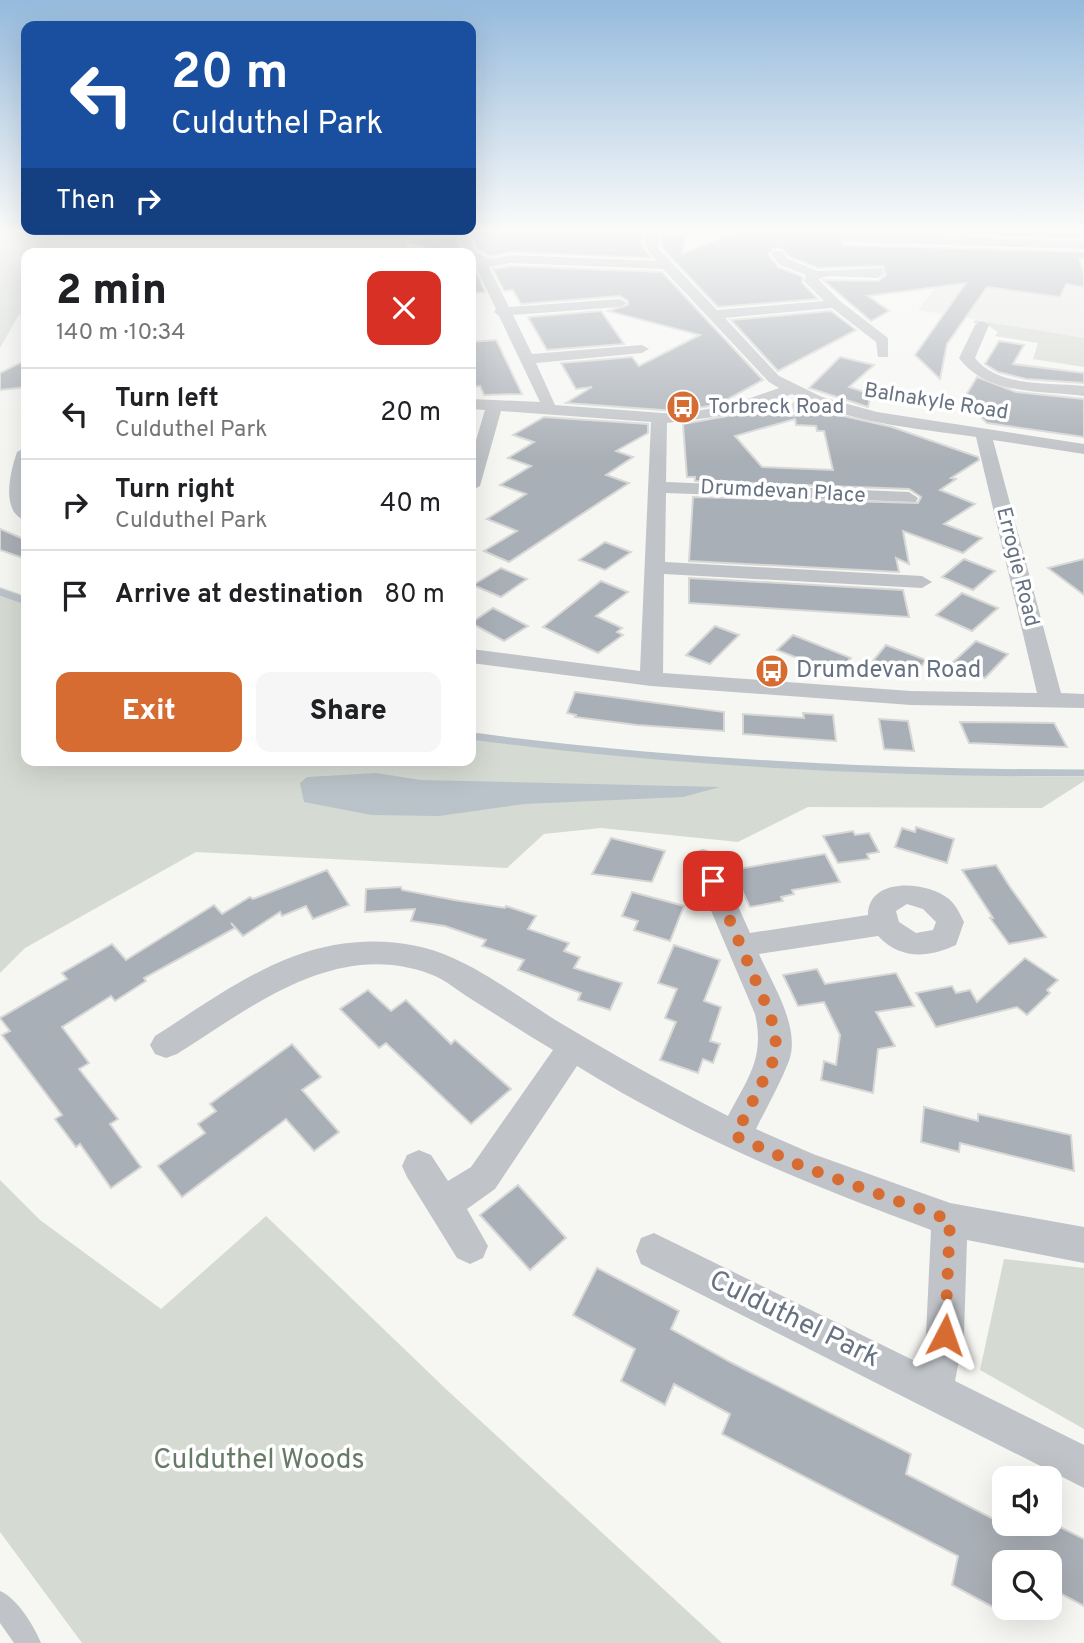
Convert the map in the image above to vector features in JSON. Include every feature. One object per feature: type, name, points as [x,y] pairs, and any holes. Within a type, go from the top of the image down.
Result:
[{"type":"street","points":[[498,307],[548,402],[546,411]]},
{"type":"street","points":[[501,312],[549,307]]},
{"type":"street","name":"Balnakyle Road","points":[[705,307],[761,368],[791,389],[875,417],[1084,449]]},
{"type":"street","points":[[712,314],[802,307]]},
{"type":"street","points":[[838,307],[883,341],[883,354]]},
{"type":"street","points":[[986,329],[967,358],[978,373],[1011,382],[1084,391]]},
{"type":"street","points":[[526,359],[634,352]]},
{"type":"street","points":[[476,404],[659,419],[712,415],[791,389]]},
{"type":"street","points":[[476,469],[494,406]]},
{"type":"street","points":[[651,679],[659,419]]},
{"type":"street","name":"Errogie Road","points":[[983,433],[1051,701]]},
{"type":"street","points":[[21,469],[13,497],[21,511]]},
{"type":"street","name":"Drumdevan Place","points":[[657,487],[909,498]]},
{"type":"street","points":[[654,567],[893,574],[922,582]]},
{"type":"street","points":[[476,657],[651,679],[911,698],[1084,701]]},
{"type":"street","points":[[703,859],[770,1014],[776,1037],[774,1059],[735,1136]]},
{"type":"street","points":[[741,946],[883,924]]},
{"type":"street","points":[[166,1045],[292,968],[327,957],[363,951],[395,952],[422,957],[443,966],[622,1077],[735,1136],[804,1167],[950,1220],[1084,1245]]},
{"type":"street","points":[[445,1203],[483,1178],[574,1045]]},
{"type":"street","points":[[419,1166],[470,1246]]},
{"type":"street","points":[[933,1390],[945,1335],[950,1220]]},
{"type":"street","name":"Culduthel Park","points":[[654,1251],[1084,1467]]},
{"type":"lane","points":[[0,1603],[16,1631]]},
{"type":"shaded area","points":[[921,307],[1084,307],[1084,338],[918,310]]},
{"type":"shaded area","points":[[376,773],[421,780],[720,787],[683,797],[524,804],[439,816],[371,815],[304,802],[300,783],[307,777]]},
{"type":"green space","points":[[0,307],[21,307],[21,314],[0,348]]},
{"type":"green space","points":[[975,320],[1084,338],[1084,367],[1033,359],[1038,343],[995,336],[998,332],[989,326],[973,323]]},
{"type":"green space","points":[[0,587],[21,594],[21,766],[476,766],[476,733],[589,749],[792,768],[1084,777],[1084,781],[1042,808],[808,807],[738,842],[601,828],[544,834],[507,868],[196,852],[25,948],[0,973]]},
{"type":"green space","name":"Culduthel Woods","points":[[0,1180],[40,1220],[161,1309],[266,1216],[448,1391],[722,1643],[82,1643],[0,1532]]},
{"type":"green space","points":[[1004,1259],[1084,1268],[1084,1429],[980,1370]]},
{"type":"building","points":[[622,307],[694,307],[763,380],[717,405],[676,411],[566,403],[592,387],[576,389],[561,363],[632,357],[639,366],[700,335],[608,311]]},
{"type":"building","points":[[854,307],[883,307],[889,311],[871,321]]},
{"type":"building","points":[[949,307],[973,307],[947,344],[940,379],[915,355]]},
{"type":"building","points":[[601,311],[624,344],[547,350],[528,317]]},
{"type":"building","points":[[831,311],[856,330],[778,371],[731,320]]},
{"type":"building","points":[[496,340],[522,394],[484,395],[480,386],[476,386],[476,342]]},
{"type":"building","points":[[999,341],[1024,345],[1013,364],[1084,373],[1084,383],[1026,379],[998,372],[985,364]]},
{"type":"building","points":[[840,357],[874,365],[849,387],[871,394],[868,407],[809,388]]},
{"type":"building","points":[[21,362],[21,388],[0,390],[0,373]]},
{"type":"building","points":[[977,377],[1016,392],[1084,399],[1084,437],[987,423],[963,400]]},
{"type":"building","points":[[797,399],[835,414],[892,427],[978,457],[979,460],[951,478],[956,479],[940,490],[975,504],[944,524],[982,538],[963,553],[903,531],[909,564],[896,558],[899,572],[689,561],[693,497],[918,503],[921,497],[909,489],[695,481],[695,477],[687,477],[683,424],[744,413],[795,416],[793,404]],"holes":[[[795,419],[796,425],[816,426],[817,431],[824,431],[833,470],[762,467],[735,436]]]},
{"type":"building","points":[[544,417],[648,424],[648,433],[616,451],[633,457],[606,475],[629,483],[509,562],[484,551],[517,531],[487,519],[526,494],[500,485],[531,466],[508,458],[534,442],[513,435]]},
{"type":"building","points":[[0,529],[21,538],[21,557],[0,550]]},
{"type":"building","points":[[605,542],[631,552],[605,570],[579,560]]},
{"type":"building","points":[[964,559],[995,571],[973,590],[942,577]]},
{"type":"building","points":[[1084,559],[1084,595],[1048,568]]},
{"type":"building","points":[[501,568],[527,579],[501,597],[476,586],[476,583]]},
{"type":"building","points":[[689,578],[903,590],[909,617],[689,603]]},
{"type":"building","points":[[601,581],[628,592],[596,616],[622,628],[617,632],[623,635],[598,653],[543,627]]},
{"type":"building","points":[[962,593],[998,608],[972,631],[936,615]]},
{"type":"building","points":[[493,608],[528,626],[504,641],[476,626],[476,620]]},
{"type":"building","points":[[715,626],[739,635],[710,664],[686,655]]},
{"type":"building","points":[[793,635],[851,658],[836,673],[777,650]]},
{"type":"building","points":[[976,641],[1008,654],[985,678],[951,664]]},
{"type":"building","points":[[886,645],[926,660],[913,677],[872,662]]},
{"type":"building","points":[[575,692],[724,712],[724,731],[637,725],[575,717],[576,715],[567,713]]},
{"type":"building","points":[[803,713],[833,715],[836,741],[743,734],[743,714],[804,718]]},
{"type":"building","points":[[879,719],[908,721],[914,751],[884,749]]},
{"type":"building","points":[[960,722],[1054,723],[1067,747],[969,743]]},
{"type":"building","points":[[916,827],[954,839],[947,863],[895,847],[902,828],[915,832]]},
{"type":"building","points":[[853,831],[855,835],[869,833],[879,852],[867,854],[869,859],[838,863],[823,836]]},
{"type":"building","points":[[611,838],[665,851],[652,882],[592,874]]},
{"type":"building","points":[[825,854],[840,882],[792,890],[794,894],[781,897],[783,901],[750,907],[732,870]]},
{"type":"building","points":[[996,865],[1046,937],[1009,944],[990,918],[993,918],[962,870]]},
{"type":"building","points":[[327,870],[349,905],[313,919],[306,906],[282,916],[280,912],[243,936],[231,923],[235,928],[144,978],[146,981],[115,1001],[111,996],[62,1027],[89,1063],[79,1069],[118,1119],[110,1124],[141,1167],[111,1188],[80,1144],[76,1147],[55,1119],[62,1115],[2,1035],[10,1031],[0,1018],[67,979],[62,973],[112,944],[126,960],[214,905],[222,914],[250,897],[253,899]]},
{"type":"building","points":[[401,887],[402,890],[454,900],[505,908],[506,906],[536,916],[528,929],[569,943],[564,951],[580,957],[574,968],[622,983],[610,1010],[578,1000],[581,993],[518,970],[524,960],[482,946],[486,940],[445,926],[411,921],[415,909],[365,912],[366,889]]},
{"type":"building","points":[[632,892],[684,906],[670,941],[634,930],[638,921],[622,916]]},
{"type":"building","points":[[674,945],[720,960],[704,1001],[721,1007],[710,1041],[720,1044],[713,1063],[703,1059],[698,1073],[660,1060],[676,1022],[665,1018],[677,989],[658,983]]},
{"type":"building","points":[[1025,958],[1058,980],[1047,990],[1050,993],[1027,1015],[1017,1007],[936,1027],[916,993],[952,986],[956,993],[970,990],[977,1002]]},
{"type":"building","points":[[817,969],[825,984],[896,973],[914,1006],[876,1012],[895,1046],[878,1049],[873,1093],[821,1080],[824,1061],[836,1065],[840,1035],[824,1002],[798,1006],[783,975]]},
{"type":"building","points":[[368,990],[391,1011],[406,1000],[451,1044],[455,1040],[511,1089],[471,1124],[386,1043],[379,1048],[340,1009]]},
{"type":"building","points":[[292,1044],[321,1077],[302,1090],[339,1132],[314,1151],[286,1119],[182,1197],[158,1166],[205,1133],[198,1124],[216,1111],[210,1104]]},
{"type":"building","points":[[924,1107],[978,1121],[978,1114],[1071,1135],[1074,1171],[960,1143],[959,1152],[921,1142]]},
{"type":"building","points":[[518,1185],[566,1238],[530,1270],[480,1215]]},
{"type":"building","points":[[597,1268],[679,1311],[671,1329],[911,1454],[906,1474],[992,1518],[992,1536],[1062,1536],[1062,1528],[1084,1539],[1084,1606],[1062,1594],[1062,1550],[992,1550],[992,1607],[952,1585],[958,1556],[722,1434],[730,1414],[674,1384],[665,1405],[621,1381],[635,1349],[573,1315]]},
{"type":"waterway","points":[[0,592],[21,599]]},
{"type":"waterway","points":[[476,737],[624,753],[777,765],[1084,773]]},
{"type":"place","name":"Torbreck Road","points":[[683,407]]},
{"type":"place","name":"Drumdevan Road","points":[[772,671]]},
{"type":"route","points":[[713,881],[770,1014],[776,1037],[774,1059],[735,1136],[804,1167],[950,1220],[945,1335]]}]
